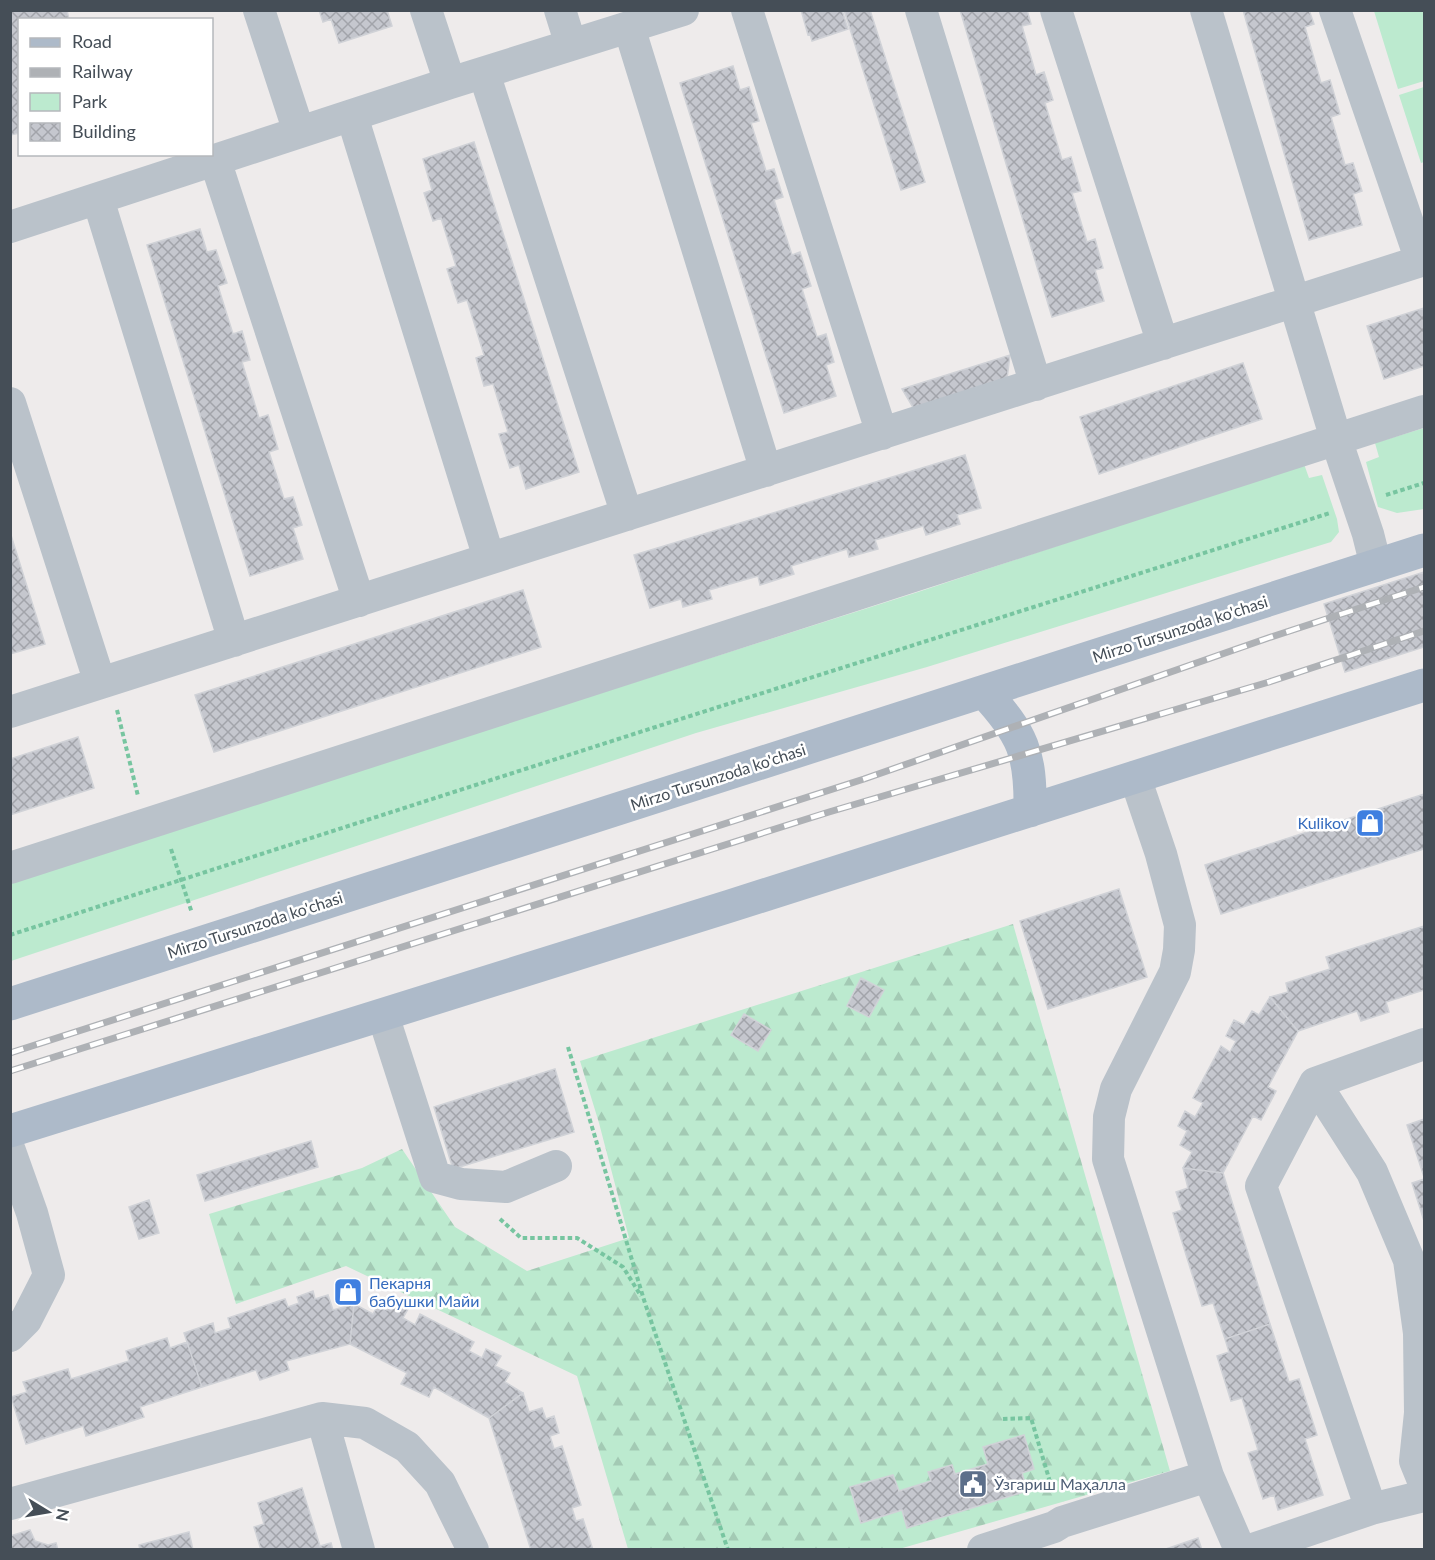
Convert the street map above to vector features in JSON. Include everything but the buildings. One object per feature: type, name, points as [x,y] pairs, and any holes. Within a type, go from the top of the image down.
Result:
[{"type":"main road","name":"Mirzo Tursunzoda ko'chasi","points":[[10,1004],[1425,550]]},
{"type":"main road","points":[[10,1131],[1425,685]]},
{"type":"main road","points":[[984,692],[1004,713],[1023,744],[1030,777],[1030,811]]},
{"type":"street","points":[[259,10],[299,132]]},
{"type":"street","points":[[426,10],[450,83]]},
{"type":"street","points":[[560,10],[571,45]]},
{"type":"street","points":[[10,227],[450,83],[683,10]]},
{"type":"street","points":[[747,10],[882,434]]},
{"type":"street","points":[[921,10],[1036,385]]},
{"type":"street","points":[[1056,10],[1163,344]]},
{"type":"street","points":[[1206,10],[1376,566]]},
{"type":"street","points":[[10,712],[1423,260],[1335,10]]},
{"type":"street","points":[[628,27],[766,471]]},
{"type":"street","points":[[484,73],[627,515]]},
{"type":"street","points":[[352,116],[489,558]]},
{"type":"street","points":[[215,160],[359,601]]},
{"type":"street","points":[[98,199],[234,641]]},
{"type":"street","points":[[10,403],[100,683]]},
{"type":"street","points":[[10,868],[1425,411]]},
{"type":"street","points":[[1135,777],[1161,854],[1180,925],[1179,950],[1175,972],[1116,1089],[1109,1117],[1108,1159],[1208,1476],[1240,1550]]},
{"type":"street","points":[[383,1015],[435,1177],[461,1184],[506,1187],[556,1167]]},
{"type":"street","points":[[1371,1509],[1261,1186],[1315,1083],[1425,1044]]},
{"type":"street","points":[[1315,1083],[1372,1172],[1409,1260],[1419,1333],[1420,1413],[1415,1461],[1425,1483]]},
{"type":"street","points":[[10,1150],[50,1275],[26,1320],[10,1336]]},
{"type":"street","points":[[10,1504],[322,1418],[365,1423],[407,1447],[440,1484],[473,1550]]},
{"type":"street","points":[[322,1418],[359,1550]]},
{"type":"street","points":[[983,1550],[1059,1533],[1208,1476]]},
{"type":"street","points":[[1250,1550],[1371,1509],[1425,1496]]},
{"type":"path","points":[[10,935],[623,737],[1425,483]]},
{"type":"path","points":[[568,1047],[644,1300],[728,1550]]},
{"type":"path","points":[[461,1184],[521,1238],[577,1238],[623,1267],[644,1300]]},
{"type":"path","points":[[1003,1419],[1031,1418],[1059,1533]]},
{"type":"green space","points":[[1374,11],[1424,11],[1424,81],[1398,89]]},
{"type":"green space","points":[[1424,87],[1424,162],[1421,163],[1399,95]]},
{"type":"green space","points":[[1424,428],[1424,509],[1397,513],[1378,507],[1366,462],[1379,457],[1375,443]]},
{"type":"green space","points":[[1304,464],[1309,478],[1322,475],[1339,532],[1331,542],[927,667],[696,733],[11,961],[10,881],[918,592]]},
{"type":"green space","points":[[1013,924],[1170,1471],[899,1549],[628,1549],[577,1376],[346,1266],[236,1304],[209,1214],[362,1168],[402,1149],[455,1227],[527,1271],[629,1238],[580,1061]]},
{"type":"railway","points":[[10,1053],[864,779],[1268,638],[1424,587]]},
{"type":"railway","points":[[10,1071],[829,812],[1269,682],[1424,631]]},
{"type":"place","name":"Kulikov","points":[[1370,823]]},
{"type":"place","name":"Пекарня бабушки Майи","points":[[348,1292]]},
{"type":"place","name":"Ўзгариш Маҳалла","points":[[973,1484]]}]
